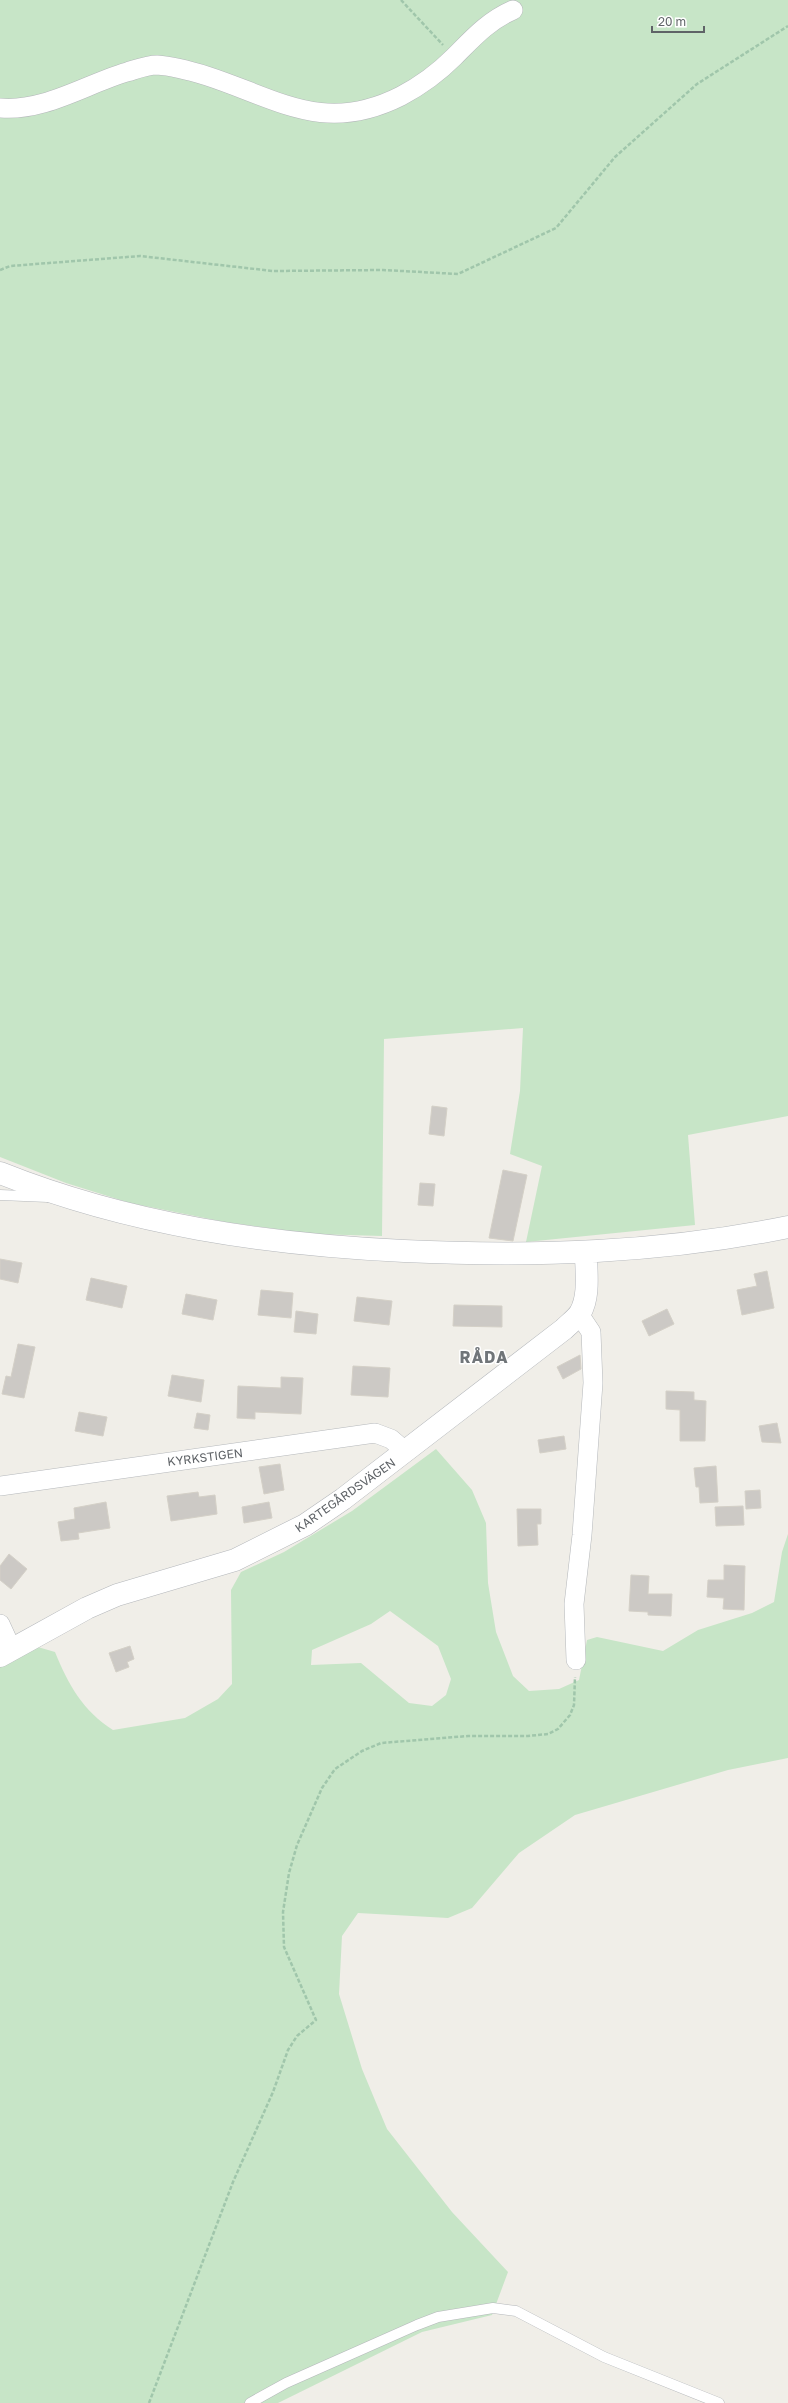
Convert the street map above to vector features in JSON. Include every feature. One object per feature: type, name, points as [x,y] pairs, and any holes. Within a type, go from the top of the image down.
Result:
[{"type":"street","points":[[0,108],[38,105],[115,76],[156,65],[189,71],[232,84],[289,108],[314,112],[346,112],[365,110],[401,95],[437,72],[454,57],[480,29],[499,16],[513,10]]},
{"type":"street","points":[[0,1174],[53,1193],[152,1221],[271,1240],[327,1246],[471,1254],[586,1252],[683,1244],[788,1227]]},
{"type":"street","name":"KARTEGÅRDSVÄGEN","points":[[6,1652],[87,1608],[117,1595],[235,1560],[265,1547],[305,1525],[405,1451],[564,1329],[579,1314],[586,1290],[586,1252]]},
{"type":"street","points":[[576,1660],[574,1604],[582,1535],[593,1383],[591,1332],[579,1314]]},
{"type":"street","name":"KYRKSTIGEN","points":[[0,1486],[375,1433],[391,1439],[405,1451]]},
{"type":"street","points":[[0,1624],[6,1652]]},
{"type":"lane","points":[[0,1195],[46,1198],[53,1193]]},
{"type":"lane","points":[[250,2403],[286,2383],[417,2325],[438,2317],[493,2308],[516,2311],[604,2357],[719,2403]]},
{"type":"path","points":[[401,0],[454,57]]},
{"type":"path","points":[[0,270],[10,266],[140,256],[273,271],[383,270],[458,274],[556,228],[615,157],[697,84],[788,26]]},
{"type":"path","points":[[149,2403],[233,2182],[273,2092],[288,2050],[297,2036],[316,2020],[284,1947],[283,1912],[289,1873],[297,1845],[322,1788],[335,1769],[362,1751],[381,1744],[468,1736],[528,1736],[548,1734],[558,1729],[570,1715],[574,1705],[576,1660]]},
{"type":"green space","points":[[0,0],[788,0],[788,1116],[688,1135],[695,1225],[526,1242],[542,1166],[510,1154],[520,1091],[523,1028],[384,1039],[382,1236],[313,1234],[225,1222],[130,1203],[66,1183],[0,1157]]},
{"type":"green space","points":[[436,1449],[472,1490],[486,1523],[488,1583],[496,1632],[513,1676],[529,1691],[559,1689],[579,1680],[587,1640],[597,1637],[663,1651],[698,1630],[752,1613],[774,1602],[782,1552],[788,1534],[788,1758],[728,1770],[575,1815],[519,1853],[472,1908],[448,1918],[358,1913],[342,1936],[339,1994],[362,2069],[387,2129],[452,2212],[508,2272],[492,2315],[422,2332],[278,2403],[0,2403],[0,1636],[55,1652],[65,1675],[78,1696],[102,1723],[113,1730],[185,1718],[218,1699],[232,1684],[231,1590],[241,1572],[284,1552],[352,1511]],"holes":[[[390,1611],[438,1646],[451,1679],[446,1695],[432,1706],[409,1703],[361,1663],[311,1665],[312,1650],[371,1624]]]},
{"type":"building","points":[[432,1106],[447,1108],[444,1136],[429,1134]]},
{"type":"building","points":[[503,1170],[527,1175],[513,1241],[489,1238]]},
{"type":"building","points":[[420,1183],[435,1184],[433,1206],[418,1205]]},
{"type":"building","points":[[0,1259],[22,1263],[18,1283],[0,1279]]},
{"type":"building","points":[[767,1271],[774,1308],[742,1315],[737,1290],[757,1286],[754,1274]]},
{"type":"building","points":[[91,1278],[127,1286],[122,1308],[86,1300]]},
{"type":"building","points":[[261,1290],[293,1293],[291,1318],[258,1315]]},
{"type":"building","points":[[186,1294],[217,1300],[213,1320],[182,1314]]},
{"type":"building","points":[[357,1297],[392,1301],[389,1325],[354,1321]]},
{"type":"building","points":[[454,1305],[502,1306],[502,1327],[453,1326]]},
{"type":"building","points":[[667,1309],[674,1324],[649,1336],[642,1321]]},
{"type":"building","points":[[296,1311],[318,1314],[316,1334],[294,1332]]},
{"type":"building","points":[[18,1344],[35,1347],[24,1398],[2,1394],[6,1376],[11,1377]]},
{"type":"building","points":[[580,1355],[581,1369],[563,1379],[557,1367]]},
{"type":"building","points":[[353,1366],[390,1368],[388,1397],[351,1395]]},
{"type":"building","points":[[172,1375],[204,1380],[201,1402],[168,1396]]},
{"type":"building","points":[[281,1377],[303,1378],[301,1414],[255,1412],[255,1419],[237,1418],[238,1386],[281,1388]]},
{"type":"building","points":[[666,1391],[694,1392],[694,1400],[706,1401],[705,1441],[680,1441],[680,1410],[666,1409]]},
{"type":"building","points":[[79,1412],[107,1417],[103,1436],[75,1431]]},
{"type":"building","points":[[197,1413],[210,1415],[208,1430],[194,1428]]},
{"type":"building","points":[[777,1423],[781,1443],[762,1442],[759,1426]]},
{"type":"building","points":[[564,1436],[566,1449],[540,1453],[538,1440]]},
{"type":"building","points":[[280,1464],[284,1490],[264,1494],[259,1467]]},
{"type":"building","points":[[716,1466],[718,1502],[700,1503],[699,1487],[696,1487],[694,1468]]},
{"type":"building","points":[[760,1490],[761,1508],[746,1509],[745,1491]]},
{"type":"building","points":[[198,1492],[199,1497],[215,1495],[217,1514],[171,1521],[167,1496]]},
{"type":"building","points":[[106,1502],[110,1528],[78,1533],[79,1539],[61,1541],[58,1522],[75,1519],[74,1508]]},
{"type":"building","points":[[269,1502],[272,1518],[244,1523],[242,1507]]},
{"type":"building","points":[[743,1506],[744,1525],[716,1526],[715,1507]]},
{"type":"building","points":[[517,1509],[541,1509],[541,1524],[537,1524],[538,1545],[518,1546]]},
{"type":"building","points":[[9,1554],[27,1569],[11,1589],[0,1580],[0,1566]]},
{"type":"building","points":[[724,1565],[745,1566],[744,1610],[723,1609],[724,1598],[707,1597],[708,1580],[724,1580]]},
{"type":"building","points":[[631,1575],[649,1576],[648,1594],[672,1594],[671,1616],[648,1615],[648,1612],[629,1611]]},
{"type":"building","points":[[130,1646],[134,1659],[127,1662],[129,1667],[116,1672],[109,1653]]},
{"type":"district","name":"RÅDA","points":[[484,1357]]}]
